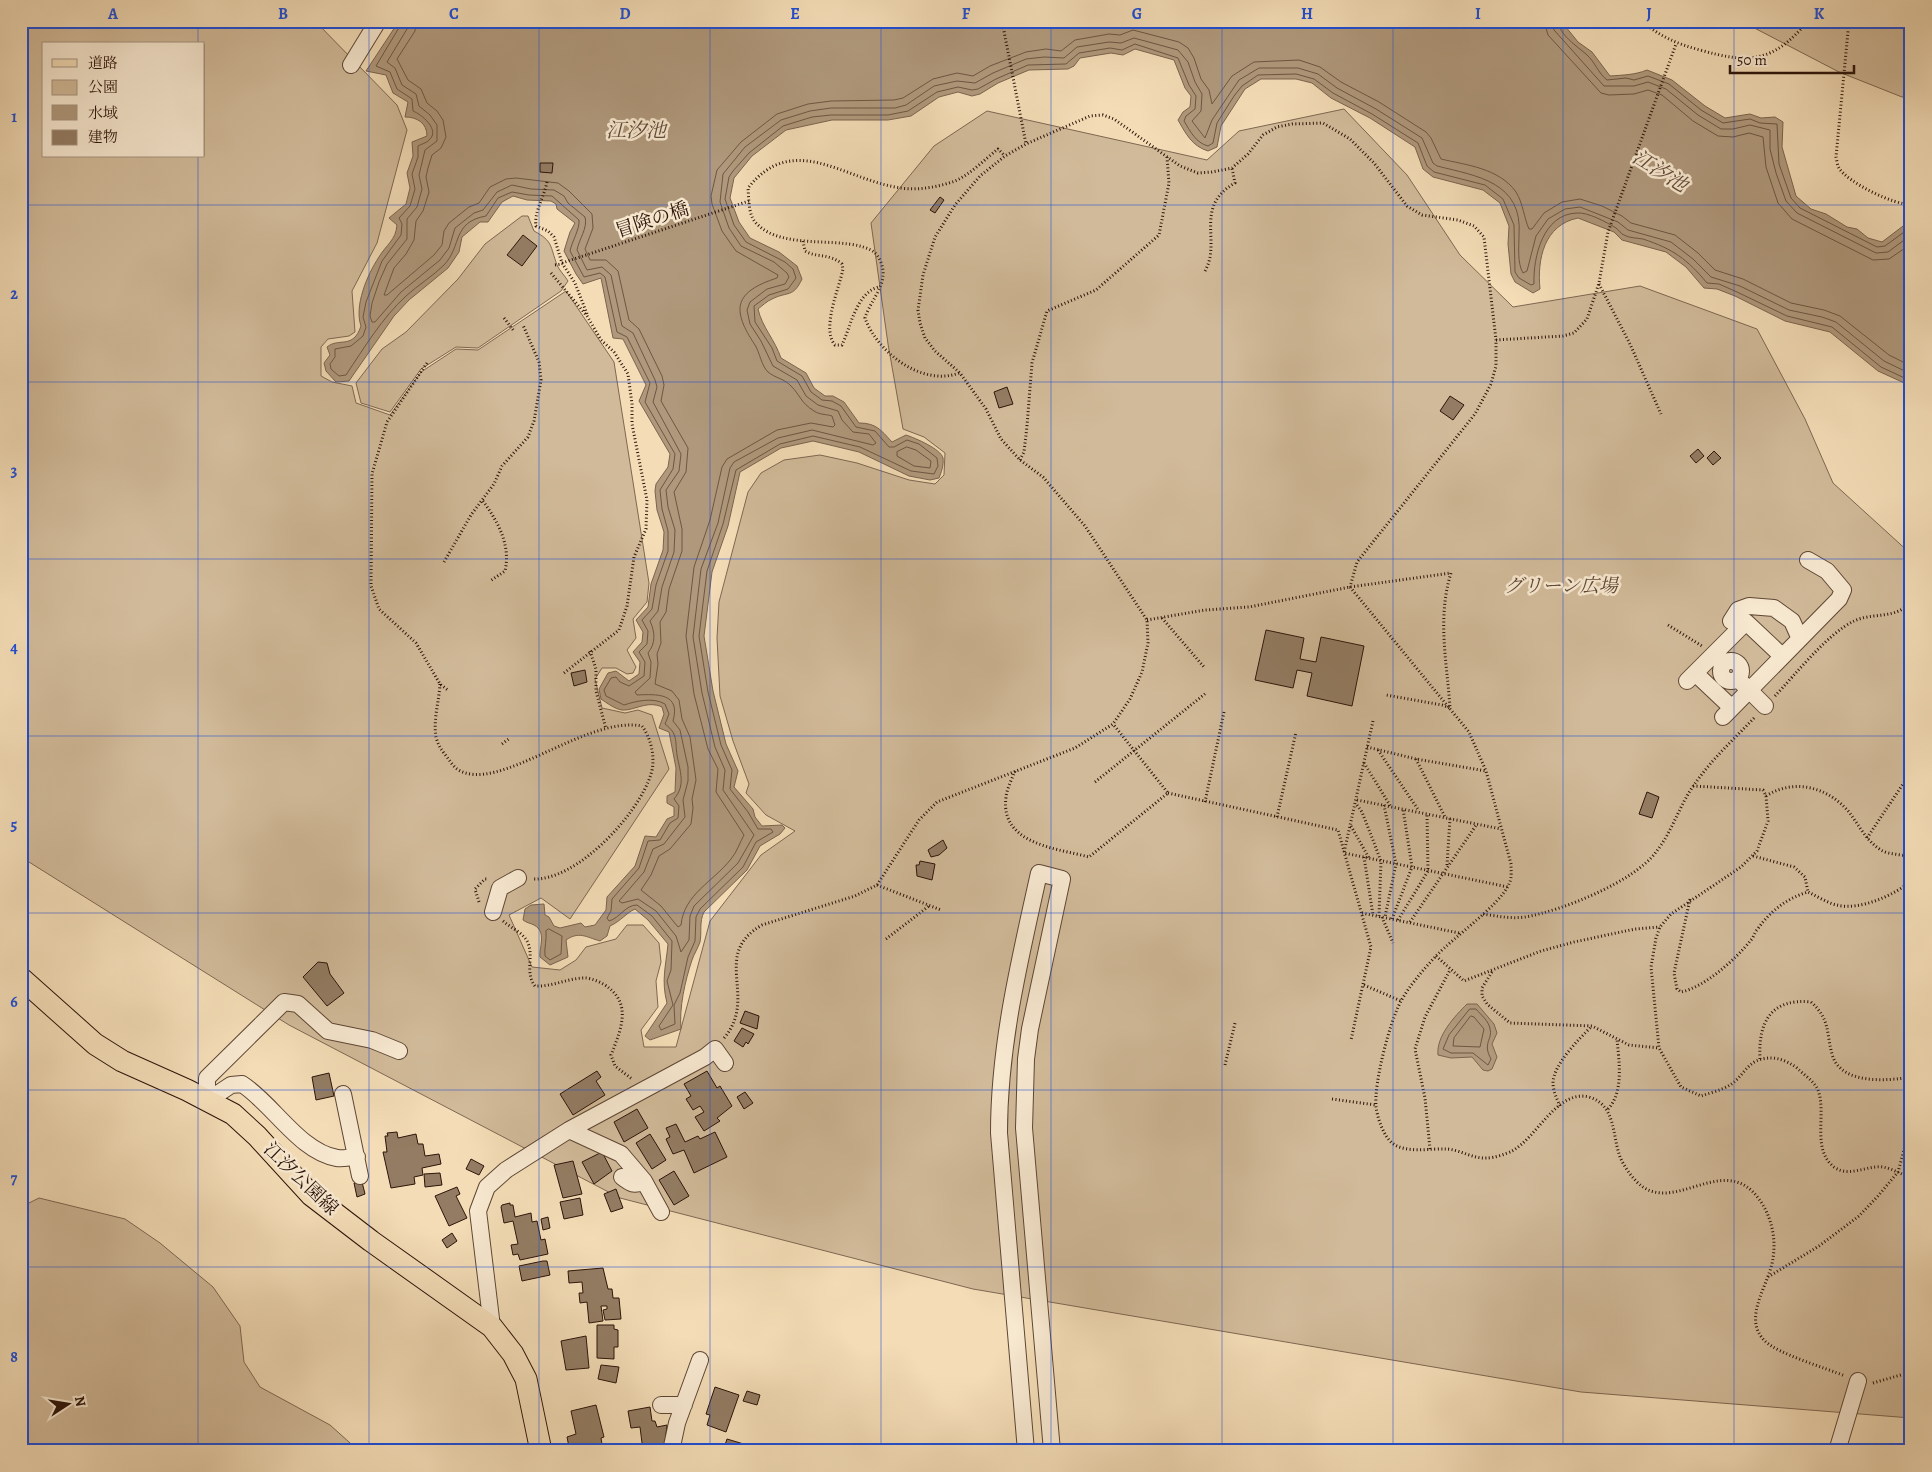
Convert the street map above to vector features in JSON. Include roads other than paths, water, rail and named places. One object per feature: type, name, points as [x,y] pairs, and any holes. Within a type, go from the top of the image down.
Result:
[{"type":"main road","name":"江汐公園線","points":[[21,978],[95,1044],[122,1061],[233,1114],[319,1201],[371,1241],[492,1327],[513,1354],[526,1379],[541,1451]]},
{"type":"street","points":[[351,65],[378,21]]},
{"type":"street","points":[[1765,706],[1723,672],[1691,677],[1723,672],[1782,656],[1800,639],[1839,599],[1843,590],[1827,571],[1808,560]]},
{"type":"street","points":[[1730,621],[1738,610],[1749,606],[1774,608],[1792,621],[1800,639]]},
{"type":"street","points":[[1723,672],[1727,712],[1723,672],[1746,622],[1782,656]]},
{"type":"street","points":[[1026,1451],[999,1133],[999,1098],[1002,1053],[1012,994],[1039,873],[1062,879],[1030,1029],[1026,1059],[1024,1128],[1052,1451]]},
{"type":"street","points":[[493,912],[500,888],[518,878]]},
{"type":"street","points":[[207,1100],[207,1078],[284,1002],[298,1004],[328,1031],[372,1040],[398,1050]]},
{"type":"street","points":[[492,1327],[478,1211],[487,1187],[506,1170],[570,1130],[705,1057],[715,1048],[725,1063]]},
{"type":"street","points":[[207,1100],[230,1085],[242,1084],[252,1091],[299,1137],[319,1152],[338,1158],[356,1157]]},
{"type":"street","points":[[344,1094],[360,1176]]},
{"type":"street","points":[[570,1130],[621,1154],[644,1181],[661,1212]]},
{"type":"street","points":[[622,1177],[631,1184],[637,1185],[644,1181]]},
{"type":"street","points":[[671,1451],[684,1405],[700,1360]]},
{"type":"street","points":[[1837,1451],[1858,1381]]},
{"type":"street","points":[[661,1405],[684,1405]]},
{"type":"water","name":"江汐池","points":[[399,21],[1561,21],[1578,42],[1592,52],[1610,76],[1633,74],[1647,70],[1672,80],[1705,106],[1725,118],[1750,114],[1761,118],[1775,117],[1783,122],[1782,147],[1796,196],[1811,209],[1826,214],[1847,227],[1857,229],[1868,238],[1882,242],[1911,220],[1911,386],[1878,371],[1830,332],[1785,321],[1735,296],[1717,289],[1704,288],[1686,267],[1666,252],[1622,240],[1614,232],[1578,218],[1566,222],[1550,236],[1542,255],[1539,278],[1540,289],[1533,293],[1515,282],[1511,274],[1508,244],[1509,226],[1500,203],[1483,190],[1433,177],[1423,169],[1415,147],[1370,118],[1331,98],[1312,83],[1296,79],[1261,79],[1245,89],[1221,126],[1217,147],[1208,151],[1194,143],[1178,120],[1183,112],[1190,107],[1191,96],[1185,88],[1174,60],[1135,49],[1123,55],[1111,53],[1080,58],[1074,66],[1068,69],[1029,70],[998,83],[980,94],[972,96],[958,92],[939,97],[911,116],[888,120],[832,120],[786,130],[752,156],[734,178],[730,198],[739,222],[750,238],[779,252],[797,266],[802,279],[793,292],[770,300],[758,309],[762,322],[781,358],[806,373],[814,388],[825,396],[833,396],[844,402],[859,423],[870,424],[878,428],[892,442],[906,435],[938,451],[943,458],[943,466],[939,478],[930,480],[909,476],[859,452],[813,441],[781,448],[740,472],[728,526],[712,572],[704,636],[713,691],[726,744],[738,771],[734,787],[753,809],[755,817],[762,826],[782,825],[785,828],[780,834],[760,846],[747,870],[704,912],[700,942],[692,960],[683,994],[681,1029],[650,1040],[645,1036],[667,1003],[664,980],[668,944],[648,920],[635,909],[610,926],[607,936],[600,941],[579,935],[571,937],[566,940],[568,957],[550,965],[540,957],[542,940],[538,928],[523,920],[525,909],[531,905],[544,904],[545,915],[549,917],[554,926],[560,928],[581,923],[585,927],[595,925],[606,910],[607,897],[635,866],[645,836],[656,837],[667,819],[674,816],[674,807],[667,803],[667,796],[675,792],[676,768],[669,732],[659,728],[664,714],[662,707],[646,705],[622,710],[611,706],[601,699],[599,689],[608,673],[616,671],[629,681],[639,674],[640,662],[633,652],[642,642],[643,632],[636,620],[648,607],[651,584],[663,550],[664,532],[657,510],[655,491],[656,484],[668,467],[670,454],[639,401],[646,385],[623,339],[613,338],[601,278],[583,284],[576,274],[564,251],[575,223],[557,209],[556,204],[551,201],[527,200],[513,196],[502,202],[488,222],[480,222],[462,237],[459,252],[448,268],[409,300],[394,316],[349,381],[336,382],[326,371],[324,363],[330,355],[327,347],[332,344],[350,341],[358,333],[361,326],[359,318],[360,300],[366,281],[374,264],[393,239],[396,230],[397,225],[389,218],[406,204],[410,188],[407,173],[413,156],[412,142],[427,136],[427,131],[421,122],[414,118],[405,117],[408,102],[393,93],[386,75],[366,71]]},
{"type":"water","points":[[1467,1004],[1477,1004],[1494,1024],[1497,1033],[1492,1044],[1497,1057],[1492,1069],[1488,1071],[1483,1070],[1472,1057],[1451,1058],[1438,1055],[1438,1048],[1443,1034],[1452,1020]]},
{"type":"park label","name":"グリーン広場","points":[[1561,586]]}]
